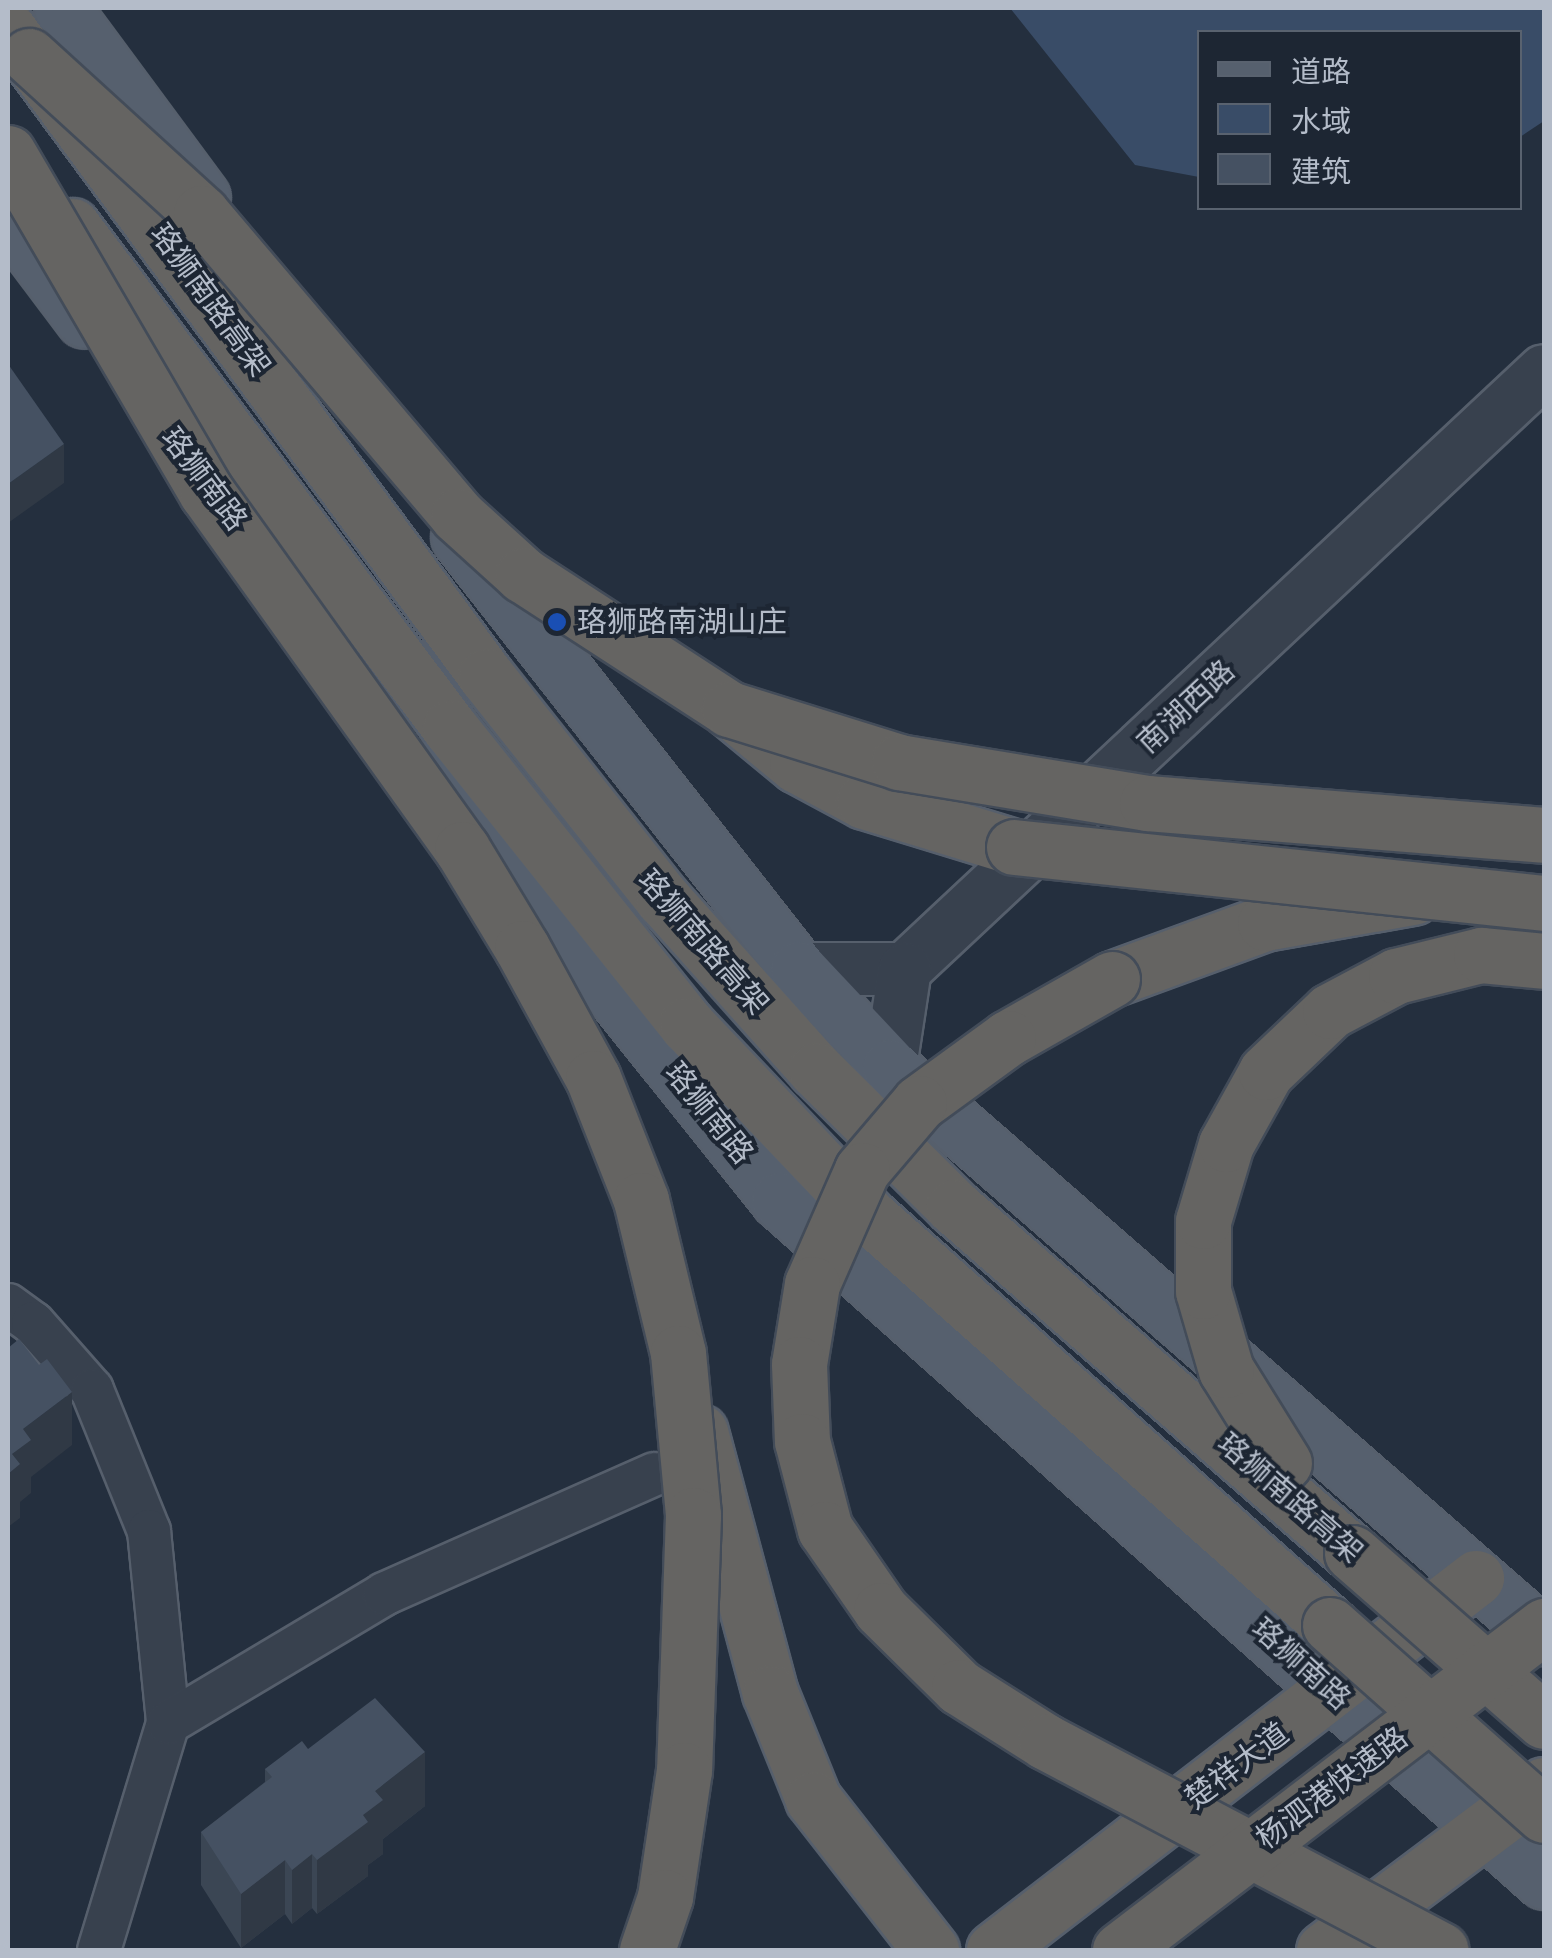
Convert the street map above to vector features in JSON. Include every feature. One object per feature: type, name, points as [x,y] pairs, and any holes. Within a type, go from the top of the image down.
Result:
[{"type":"highway","points":[[18,42],[202,213],[458,516],[539,586],[728,709],[797,765],[864,801],[1014,846],[1544,902]]},
{"type":"highway","name":"珞狮南路高架","points":[[18,42],[486,676],[663,899],[816,1070],[954,1207],[1544,1721]]},
{"type":"highway","name":"珞狮南路高架","points":[[8,139],[450,728],[687,1024],[870,1218],[1544,1815]]},
{"type":"highway","points":[[8,154],[207,492],[462,850],[522,948],[593,1078],[641,1200],[770,1694],[813,1799],[931,1950]]},
{"type":"highway","points":[[728,709],[898,762],[1147,804],[1544,835]]},
{"type":"highway","points":[[1440,894],[1265,923],[1112,978],[1008,1038],[919,1103],[862,1170],[835,1224],[812,1284],[799,1364],[802,1441],[825,1529],[881,1610],[959,1687],[1046,1742],[1442,1950]]},
{"type":"highway","points":[[1352,1553],[1253,1423],[1226,1370],[1204,1291],[1202,1221],[1226,1144],[1266,1072],[1330,1011],[1396,976],[1464,959],[1544,960]]},
{"type":"highway","points":[[647,1950],[665,1898],[681,1788],[692,1628],[693,1515],[678,1353]]},
{"type":"highway","name":"楚祥大道","points":[[994,1950],[1333,1693],[1476,1578]]},
{"type":"highway","name":"杨泗港快速路","points":[[1120,1950],[1544,1626]]},
{"type":"highway","points":[[1324,1950],[1544,1785]]},
{"type":"main road","points":[[62,8],[388,446],[798,969],[890,1068],[1544,1637]]},
{"type":"main road","name":"珞狮南路","points":[[8,219],[234,520],[779,1200],[1544,1881]]},
{"type":"street","name":"南湖西路","points":[[905,969],[1544,370]]},
{"type":"street","points":[[798,969],[905,969],[890,1068]]},
{"type":"street","points":[[8,1305],[33,1322],[92,1390],[149,1531],[168,1724],[99,1950]]},
{"type":"street","points":[[168,1724],[384,1594],[655,1474]]},
{"type":"water","points":[[1010,8],[1544,8],[1544,121],[1522,136],[1522,30],[1197,30],[1197,177],[1135,165]]},
{"type":"building","points":[[8,364],[64,444],[8,484]]},
{"type":"building","points":[[19,1339],[39,1365],[47,1359],[72,1392],[23,1429],[31,1440],[12,1454],[20,1464],[8,1474],[8,1348]]},
{"type":"building","points":[[375,1698],[425,1752],[375,1791],[383,1800],[363,1815],[368,1822],[317,1860],[312,1854],[292,1870],[285,1860],[241,1894],[201,1832],[272,1777],[265,1769],[302,1741],[308,1749]]},
{"type":"place","name":"珞狮路南湖山庄","points":[[557,622]]}]
